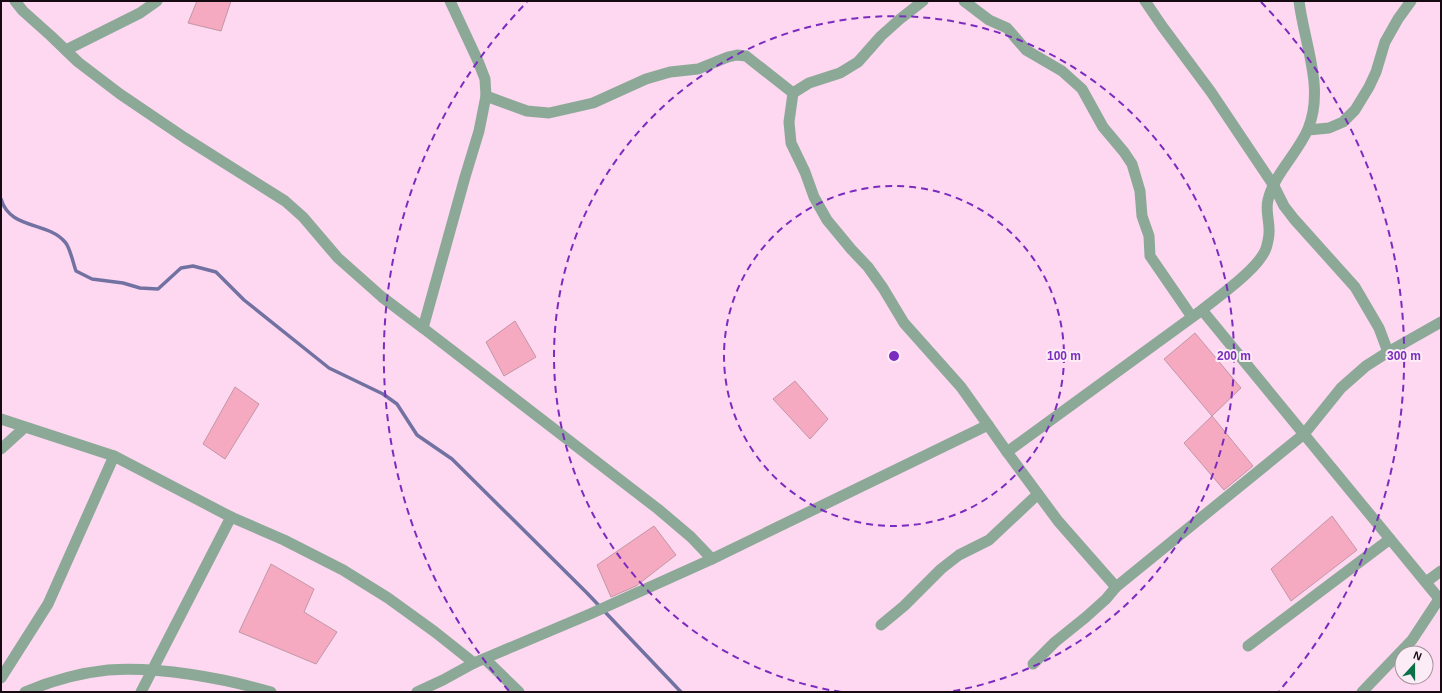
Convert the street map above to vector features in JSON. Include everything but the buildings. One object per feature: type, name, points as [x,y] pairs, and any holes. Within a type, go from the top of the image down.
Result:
[{"type":"street","points":[[15,1],[23,11],[78,62],[120,94],[185,138],[285,202],[303,217],[338,258],[382,297],[658,509],[691,537],[712,560]]},
{"type":"street","points":[[66,50],[140,13],[157,1]]},
{"type":"street","points":[[423,328],[479,131],[486,96],[485,79],[450,1]]},
{"type":"street","points":[[793,93],[810,83],[840,73],[858,62],[881,36],[923,1]]},
{"type":"street","points":[[964,1],[989,20],[1006,28],[1026,50],[1062,71],[1082,89],[1103,127],[1132,164],[1140,191],[1142,216],[1148,229],[1150,256],[1192,317]]},
{"type":"street","points":[[1146,1],[1162,26],[1211,92],[1274,186],[1284,206],[1356,287],[1379,328],[1388,352]]},
{"type":"street","points":[[1007,452],[1202,310],[1246,274],[1262,258],[1267,247],[1269,232],[1267,212],[1268,200],[1274,186],[1308,130],[1314,108],[1314,82],[1299,1]]},
{"type":"street","points":[[1308,130],[1329,128],[1344,122],[1355,110],[1376,72],[1385,42],[1398,19],[1411,1]]},
{"type":"street","points":[[486,96],[528,111],[549,114],[593,103],[646,79],[670,72],[698,69],[737,55],[746,56],[793,93]]},
{"type":"street","points":[[793,93],[789,122],[791,143],[805,172],[814,197],[827,220],[868,267],[883,288],[904,323],[961,387],[1058,521],[1116,587]]},
{"type":"street","points":[[1202,310],[1440,600],[1412,640],[1362,692]]},
{"type":"street","points":[[1033,664],[1055,642],[1086,617],[1116,587],[1304,434],[1341,388],[1366,366],[1441,322]]},
{"type":"street","points":[[1,419],[24,428],[114,456],[231,517],[284,540],[343,570],[388,598],[436,632],[474,664]]},
{"type":"street","points":[[417,692],[485,658],[590,614],[712,560],[988,425]]},
{"type":"street","points":[[1,449],[24,428]]},
{"type":"street","points":[[1,678],[48,604],[114,456]]},
{"type":"street","points":[[881,625],[904,606],[941,569],[959,555],[988,540],[1038,494]]},
{"type":"street","points":[[141,692],[231,517]]},
{"type":"street","points":[[1248,646],[1390,539]]},
{"type":"street","points":[[1426,582],[1441,571]]},
{"type":"street","points":[[485,658],[519,692]]},
{"type":"street","points":[[25,692],[45,684],[75,676],[108,670],[152,670],[210,678],[271,692]]},
{"type":"waterway","points":[[1,199],[6,209],[12,216],[20,221],[49,231],[57,235],[65,242],[70,251],[76,271],[92,279],[123,283],[140,288],[158,289],[181,268],[193,266],[216,272],[244,300],[329,368],[383,394],[397,404],[417,435],[452,459],[587,593],[681,692]]}]
